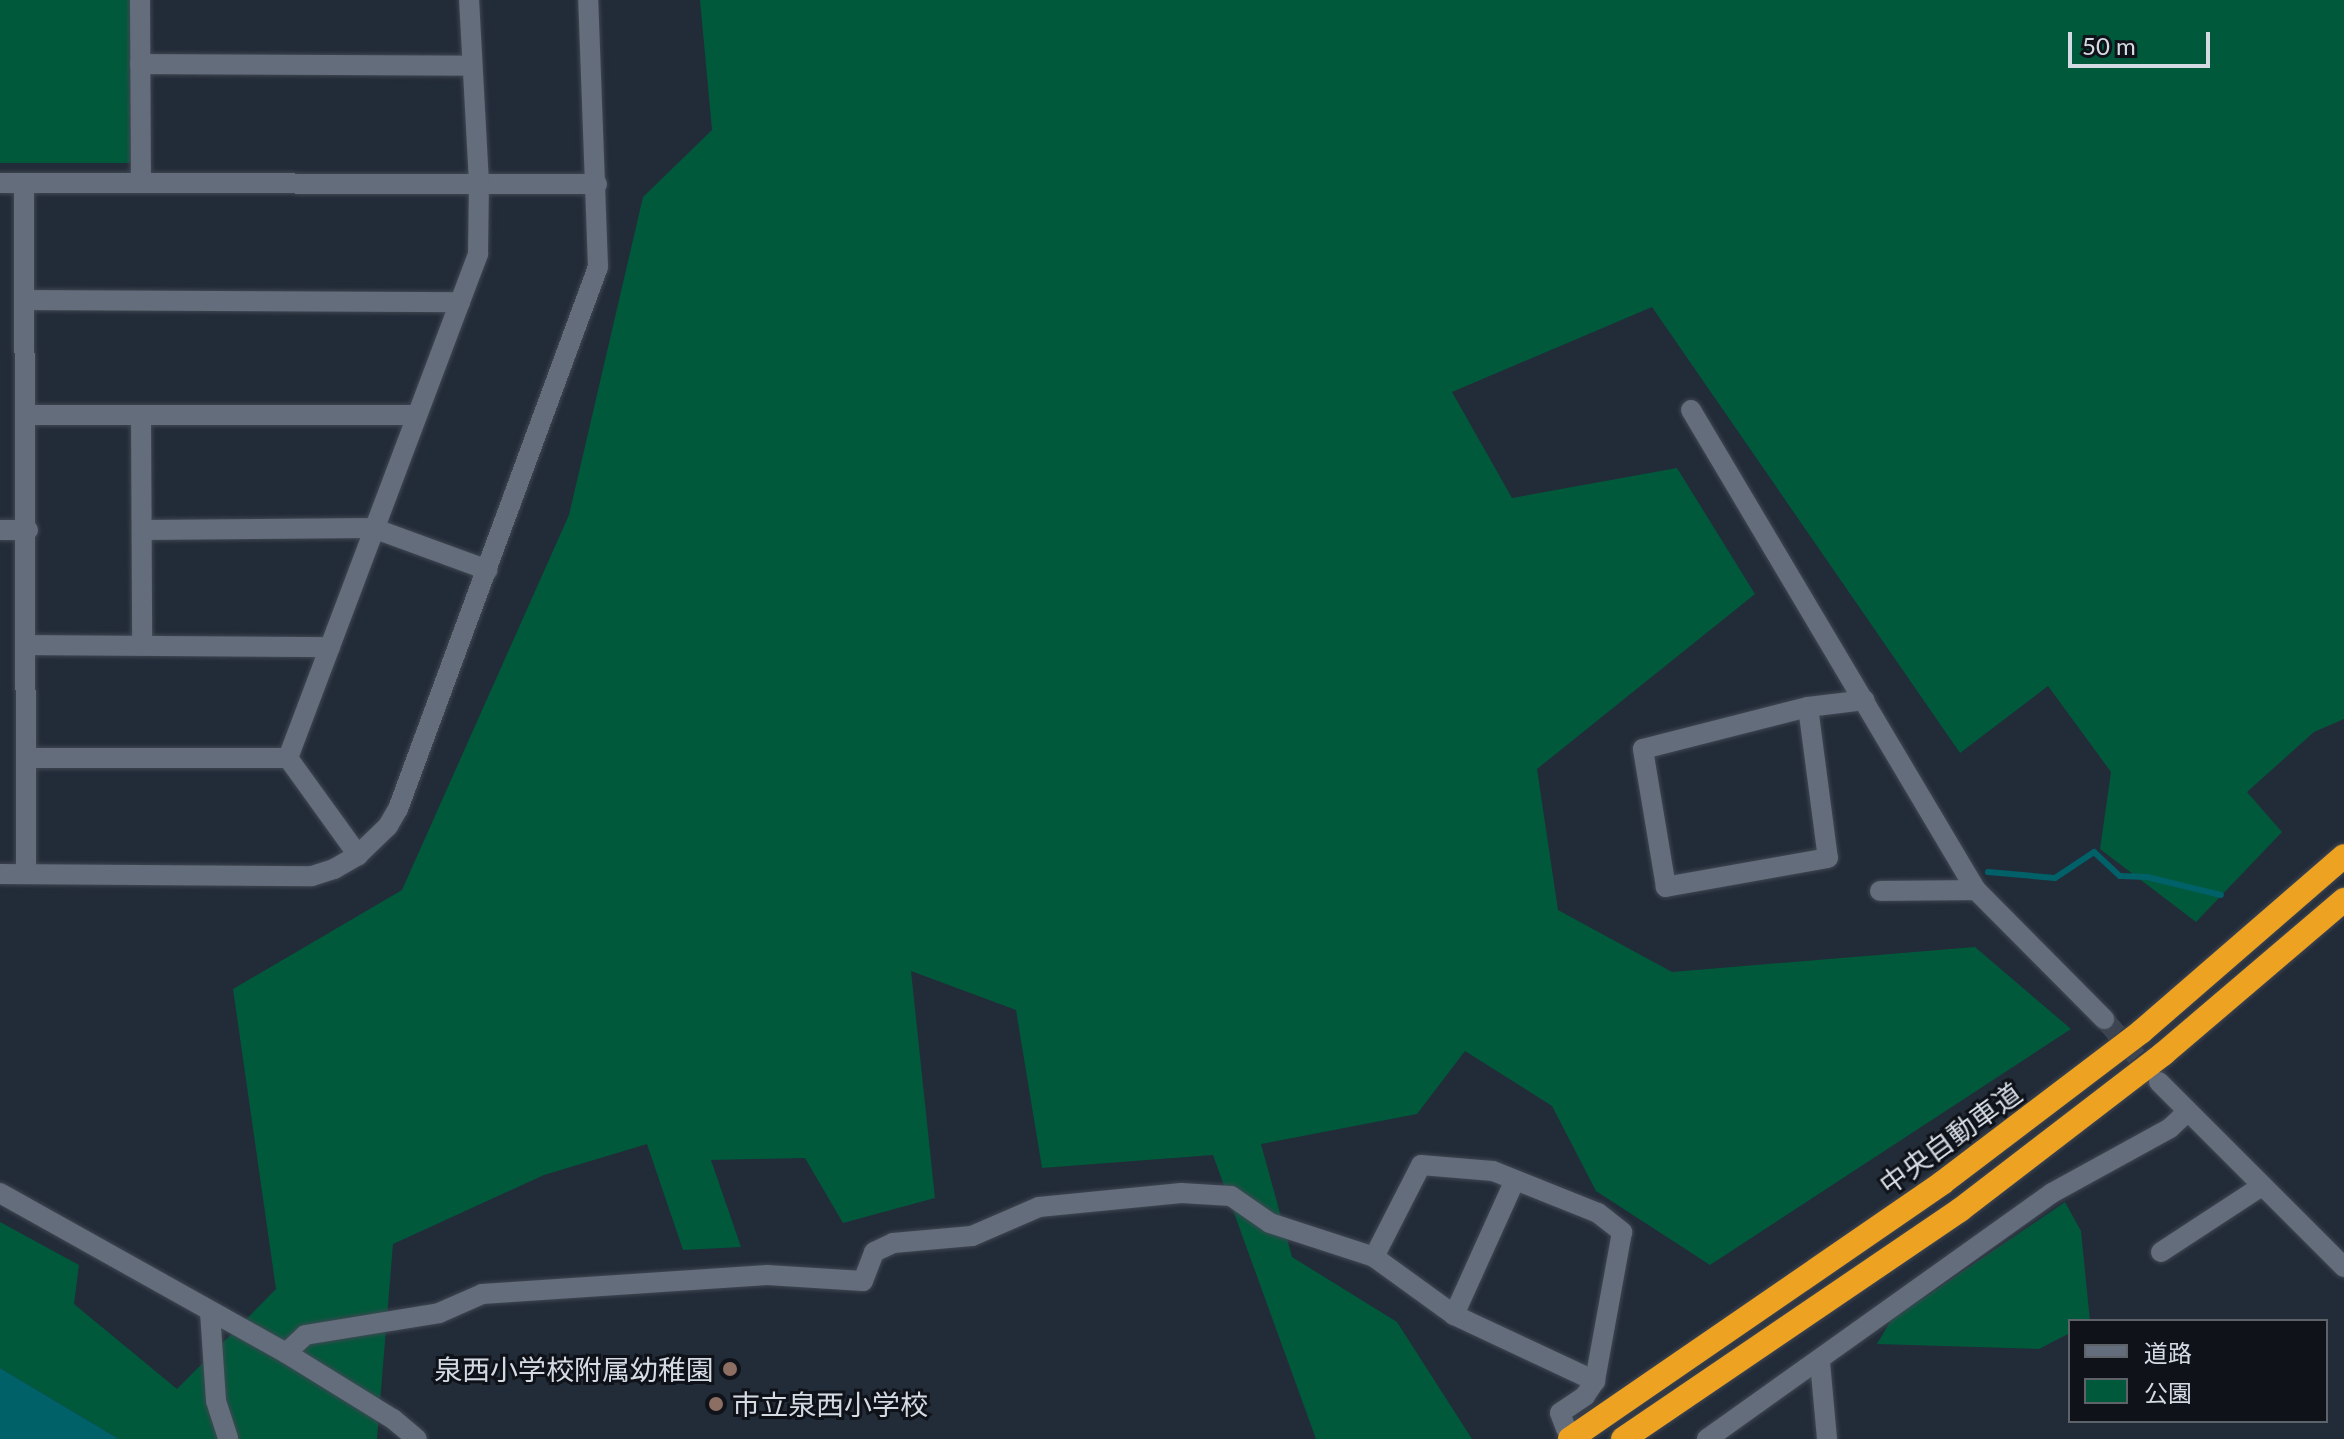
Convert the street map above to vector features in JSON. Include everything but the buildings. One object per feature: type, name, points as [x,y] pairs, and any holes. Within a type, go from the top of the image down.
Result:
[{"type":"highway","name":"中央自動車道","points":[[1568,1434],[1955,1173],[2142,1031],[2344,856]]},
{"type":"highway","points":[[1623,1439],[1960,1210],[2163,1054],[2344,900]]},
{"type":"street","points":[[140,0],[141,182]]},
{"type":"street","points":[[288,758],[478,254],[479,183],[469,0]]},
{"type":"street","points":[[0,874],[312,876],[334,869],[373,845],[398,809],[598,267],[588,0]]},
{"type":"street","points":[[140,64],[472,66]]},
{"type":"street","points":[[0,183],[597,184]]},
{"type":"street","points":[[24,183],[28,530],[26,874]]},
{"type":"street","points":[[25,300],[460,302]]},
{"type":"street","points":[[1691,410],[1976,890],[2104,1019]]},
{"type":"street","points":[[27,415],[416,415]]},
{"type":"street","points":[[141,416],[142,643]]},
{"type":"street","points":[[142,530],[373,528],[488,570]]},
{"type":"street","points":[[0,530],[28,530]]},
{"type":"street","points":[[27,645],[142,643],[330,647]]},
{"type":"street","points":[[1808,707],[1828,858],[1666,887],[1643,749],[1808,707],[1865,700]]},
{"type":"street","points":[[26,758],[288,758]]},
{"type":"street","points":[[288,758],[358,855]]},
{"type":"street","points":[[1880,891],[1976,890]]},
{"type":"street","points":[[2159,1082],[2186,1113],[2344,1267]]},
{"type":"street","points":[[1707,1439],[1820,1362],[1898,1301],[2052,1193],[2170,1128],[2186,1113]]},
{"type":"street","points":[[1374,1257],[1421,1165],[1493,1171],[1598,1213],[1622,1232],[1595,1381],[1585,1396],[1560,1413],[1568,1434]]},
{"type":"street","points":[[1454,1315],[1515,1180]]},
{"type":"street","points":[[2161,1252],[2262,1186]]},
{"type":"street","points":[[0,1193],[286,1353],[393,1419],[417,1439]]},
{"type":"street","points":[[286,1353],[305,1335],[439,1313],[482,1294],[767,1275],[863,1281],[874,1252],[893,1243],[972,1236],[1039,1207],[1181,1193],[1231,1196],[1270,1223],[1374,1257],[1454,1315],[1595,1381]]},
{"type":"street","points":[[210,1312],[216,1401],[228,1439]]},
{"type":"street","points":[[1820,1362],[1827,1439]]},
{"type":"green space","points":[[0,0],[130,0],[130,163],[0,163]]},
{"type":"green space","points":[[700,0],[2344,0],[2344,719],[2314,732],[2247,792],[2282,832],[2196,922],[2100,849],[2111,772],[2048,686],[1960,753],[1652,307],[1452,392],[1512,498],[1677,468],[1755,594],[1537,769],[1558,910],[1672,972],[1975,947],[2071,1029],[1710,1265],[1596,1191],[1552,1106],[1465,1051],[1417,1114],[1261,1144],[1292,1257],[1397,1322],[1472,1439],[1316,1439],[1213,1155],[1042,1168],[1016,1010],[911,971],[935,1198],[843,1223],[805,1158],[711,1160],[741,1247],[683,1250],[647,1144],[544,1175],[393,1244],[377,1439],[119,1439],[0,1368],[0,1222],[79,1265],[74,1304],[177,1389],[276,1289],[233,989],[402,890],[569,515],[643,197],[712,130]]},
{"type":"green space","points":[[2065,1202],[2081,1231],[2090,1319],[2068,1319],[2068,1334],[2039,1349],[1877,1344],[1891,1320]]},
{"type":"shaded area","points":[[0,1368],[119,1439],[0,1439]]},
{"type":"waterway","points":[[1988,872],[2055,878],[2094,852],[2120,876],[2147,877],[2221,895]]},
{"type":"tunnel","points":[[2104,1019],[2156,1079]]},
{"type":"place","name":"泉西小学校附属幼稚園","points":[[730,1369]]},
{"type":"place","name":"市立泉西小学校","points":[[716,1404]]}]
